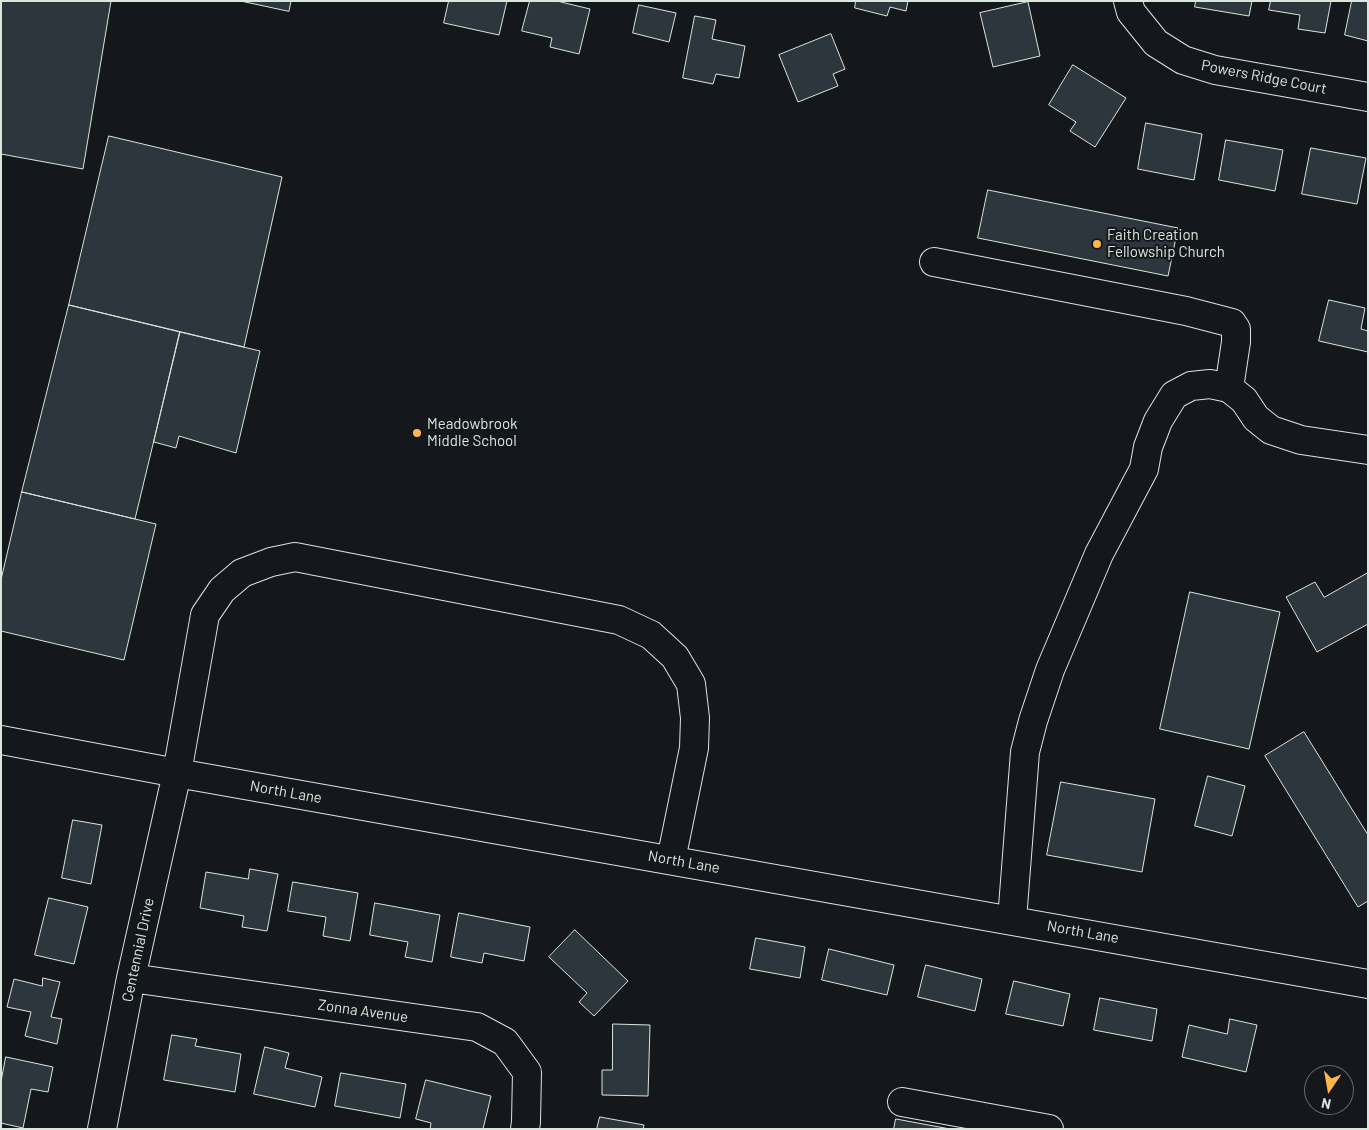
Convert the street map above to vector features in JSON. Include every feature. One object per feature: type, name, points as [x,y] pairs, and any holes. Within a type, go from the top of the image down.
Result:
[{"type":"street","name":"Powers Ridge Court","points":[[1128,1],[1131,12],[1156,43],[1184,60],[1215,70],[1368,97]]},
{"type":"street","points":[[934,262],[1186,311],[1232,322],[1236,329],[1236,342],[1229,388]]},
{"type":"street","points":[[1012,920],[1025,752],[1033,722],[1050,670],[1099,554],[1144,469],[1148,447],[1158,421],[1174,395],[1191,386],[1210,384],[1229,388],[1244,400],[1256,418],[1271,430],[1301,440],[1368,450]]},
{"type":"street","name":"Centennial Drive","points":[[102,1129],[131,978],[177,773],[204,615],[222,590],[242,573],[271,562],[295,557],[619,620],[651,635],[675,657],[691,684],[695,718],[694,748],[671,860]]},
{"type":"street","name":"North Lane","points":[[1,740],[177,773],[1368,984]]},
{"type":"street","name":"Zonna Avenue","points":[[131,978],[477,1027],[505,1042],[527,1072],[525,1125]]},
{"type":"street","points":[[902,1102],[1049,1129]]},
{"type":"building","points":[[1,1],[111,1],[83,169],[1,154]]},
{"type":"building","points":[[241,1],[291,1],[289,11]]},
{"type":"building","points":[[449,1],[507,1],[499,35],[444,23]]},
{"type":"building","points":[[530,1],[557,1],[590,9],[579,54],[550,47],[552,38],[522,31]]},
{"type":"building","points":[[856,1],[908,1],[906,11],[890,7],[887,16],[855,8]]},
{"type":"building","points":[[1196,1],[1252,1],[1249,16],[1195,7]]},
{"type":"building","points":[[1271,1],[1331,1],[1325,33],[1298,29],[1300,15],[1269,10]]},
{"type":"building","points":[[1352,1],[1368,1],[1368,41],[1345,35]]},
{"type":"building","points":[[1028,2],[1040,56],[993,67],[980,13]]},
{"type":"building","points":[[639,5],[676,13],[669,42],[633,33]]},
{"type":"building","points":[[695,16],[716,20],[712,39],[745,46],[739,78],[716,74],[713,84],[683,78]]},
{"type":"building","points":[[831,34],[845,69],[833,74],[838,86],[798,102],[779,55]]},
{"type":"building","points":[[1073,65],[1126,98],[1095,147],[1070,131],[1076,122],[1049,105]]},
{"type":"building","points":[[1146,123],[1202,134],[1194,180],[1138,169]]},
{"type":"building","points":[[109,136],[282,177],[244,347],[69,305]]},
{"type":"building","points":[[1226,140],[1283,150],[1275,191],[1219,180]]},
{"type":"building","points":[[1311,148],[1366,158],[1357,204],[1302,194]]},
{"type":"building","points":[[988,190],[1178,228],[1168,276],[978,238]]},
{"type":"building","points":[[1329,300],[1365,308],[1361,329],[1368,331],[1368,352],[1319,341]]},
{"type":"building","points":[[69,305],[180,332],[135,519],[22,492]]},
{"type":"building","points":[[180,332],[260,351],[236,453],[179,436],[176,448],[154,442]]},
{"type":"building","points":[[22,492],[156,524],[124,660],[1,631],[1,580]]},
{"type":"building","points":[[1368,573],[1368,624],[1317,652],[1286,597],[1315,582],[1324,597]]},
{"type":"building","points":[[1190,592],[1280,612],[1249,749],[1160,729]]},
{"type":"building","points":[[1304,732],[1368,835],[1368,901],[1358,907],[1265,756]]},
{"type":"building","points":[[1208,776],[1245,786],[1232,836],[1195,826]]},
{"type":"building","points":[[1061,782],[1155,799],[1142,872],[1047,855]]},
{"type":"building","points":[[73,820],[102,825],[91,884],[62,878]]},
{"type":"building","points":[[250,869],[278,874],[267,931],[242,927],[244,916],[200,908],[206,872],[248,879]]},
{"type":"building","points":[[293,882],[358,893],[350,941],[323,936],[326,917],[288,911]]},
{"type":"building","points":[[49,898],[88,907],[74,964],[35,955]]},
{"type":"building","points":[[375,903],[440,915],[432,962],[405,957],[408,942],[370,935]]},
{"type":"building","points":[[459,913],[530,927],[524,961],[484,953],[482,963],[451,957]]},
{"type":"building","points":[[575,930],[628,981],[594,1016],[579,1002],[587,993],[549,957]]},
{"type":"building","points":[[756,938],[805,947],[800,978],[750,969]]},
{"type":"building","points":[[829,949],[894,965],[887,995],[822,980]]},
{"type":"building","points":[[926,965],[982,979],[975,1011],[918,997]]},
{"type":"building","points":[[43,978],[60,982],[51,1017],[62,1019],[57,1044],[25,1036],[31,1012],[7,1007],[14,979],[42,986]]},
{"type":"building","points":[[1014,981],[1070,994],[1063,1026],[1006,1014]]},
{"type":"building","points":[[1100,998],[1157,1009],[1152,1041],[1094,1030]]},
{"type":"building","points":[[1230,1019],[1257,1025],[1246,1072],[1182,1057],[1189,1025],[1227,1034]]},
{"type":"building","points":[[613,1024],[650,1025],[648,1096],[602,1095],[602,1070],[612,1070]]},
{"type":"building","points":[[172,1035],[197,1039],[195,1046],[241,1054],[235,1092],[164,1080]]},
{"type":"building","points":[[265,1047],[289,1053],[285,1068],[322,1077],[315,1107],[254,1094]]},
{"type":"building","points":[[6,1057],[53,1067],[48,1092],[31,1089],[23,1128],[1,1123],[1,1082]]},
{"type":"building","points":[[341,1073],[406,1084],[400,1118],[335,1106]]},
{"type":"building","points":[[426,1080],[491,1096],[483,1129],[430,1129],[431,1123],[416,1119]]},
{"type":"building","points":[[600,1117],[644,1125],[643,1129],[597,1129]]},
{"type":"building","points":[[896,1119],[950,1129],[894,1129]]},
{"type":"place","name":"Faith Creation Fellowship Church","points":[[1097,244]]},
{"type":"place","name":"Meadowbrook Middle School","points":[[417,433]]}]
